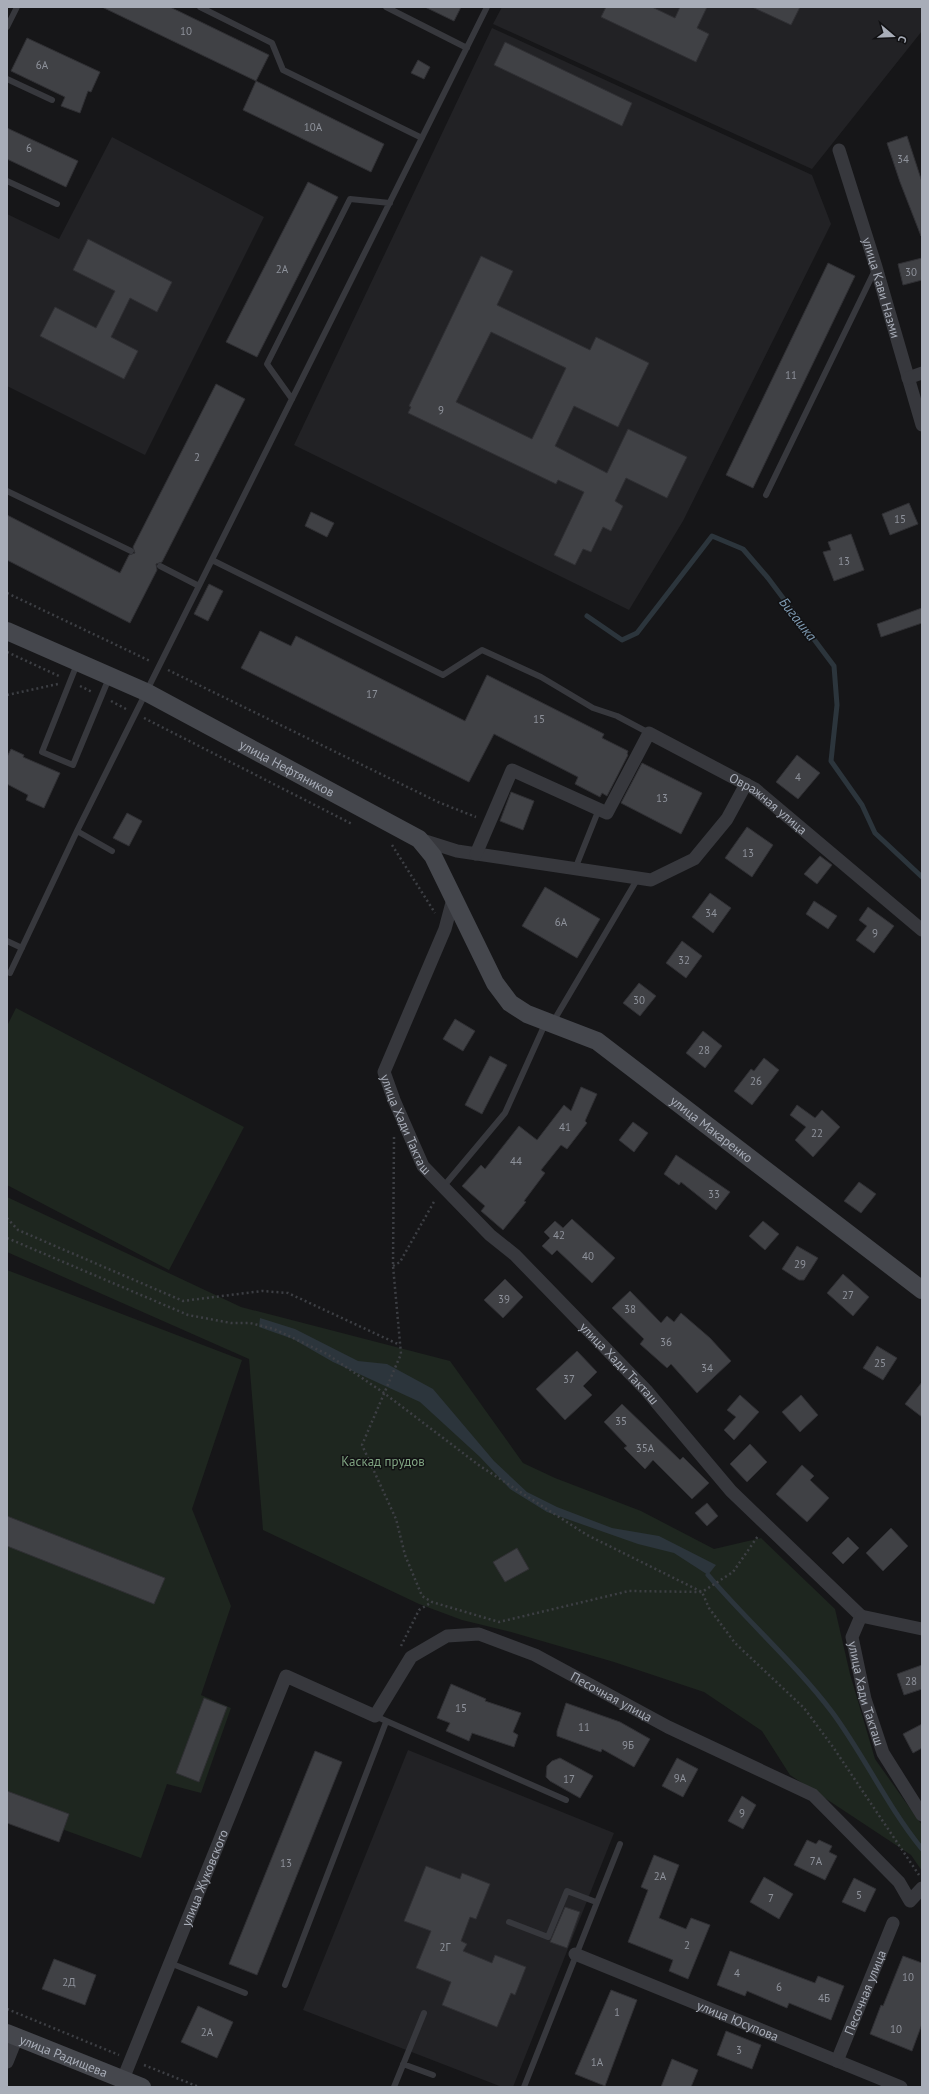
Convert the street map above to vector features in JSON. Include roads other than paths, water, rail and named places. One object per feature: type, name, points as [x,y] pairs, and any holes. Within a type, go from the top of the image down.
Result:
[{"type":"street","name":"улица Кави Назми","points":[[839,150],[876,267],[922,425]]},
{"type":"street","points":[[908,378],[922,373]]},
{"type":"street","name":"улица Нефтяников","points":[[7,631],[146,692],[419,839],[433,856],[495,983]]},
{"type":"street","points":[[476,854],[512,770],[607,813],[648,733]]},
{"type":"street","name":"Овражная улица","points":[[648,733],[755,789],[922,930]]},
{"type":"street","points":[[419,839],[457,851],[651,880],[694,858],[727,819],[746,784]]},
{"type":"street","name":"улица Хади Такташ","points":[[453,898],[445,929],[384,1072],[394,1100],[423,1166],[490,1235],[515,1255],[646,1390],[731,1491],[861,1616],[852,1637],[865,1699],[883,1753],[922,1815]]},
{"type":"street","name":"улица Макаренко","points":[[495,983],[510,1003],[527,1014],[597,1041],[922,1290]]},
{"type":"street","points":[[861,1616],[922,1629]]},
{"type":"street","name":"Песочная улица","points":[[374,1716],[411,1657],[447,1636],[479,1634],[535,1655],[668,1727],[813,1795],[899,1882],[910,1901],[922,1888]]},
{"type":"street","name":"улица Жуковского","points":[[123,2079],[286,1676],[374,1716]]},
{"type":"street","name":"Песочная улица","points":[[837,2061],[893,1923]]},
{"type":"street","name":"улица Юсупова","points":[[575,1954],[902,2087]]},
{"type":"street","points":[[7,2062],[12,2034]]},
{"type":"street","name":"улица Радищева","points":[[12,2034],[142,2087]]},
{"type":"lane","points":[[7,27],[16,7]]},
{"type":"lane","points":[[200,7],[272,43],[283,70],[422,138]]},
{"type":"lane","points":[[386,7],[467,48]]},
{"type":"lane","points":[[10,972],[77,831],[487,7]]},
{"type":"lane","points":[[7,79],[52,100]]},
{"type":"lane","points":[[7,181],[57,204]]},
{"type":"lane","points":[[292,399],[267,364],[350,199],[390,202]]},
{"type":"lane","points":[[766,495],[876,267]]},
{"type":"lane","points":[[7,491],[131,551]]},
{"type":"lane","name":"Овражная улица","points":[[212,560],[443,675],[482,650],[541,677],[593,708],[617,716],[648,733]]},
{"type":"lane","points":[[160,566],[199,586]]},
{"type":"lane","points":[[78,663],[42,752],[74,765],[109,677]]},
{"type":"lane","points":[[575,869],[599,809]]},
{"type":"lane","points":[[77,831],[112,851]]},
{"type":"lane","points":[[443,1187],[505,1113],[549,1022],[638,878]]},
{"type":"lane","points":[[7,941],[22,948]]},
{"type":"lane","points":[[374,1716],[566,1800]]},
{"type":"lane","points":[[285,1985],[386,1722]]},
{"type":"lane","points":[[524,2087],[575,1954],[620,1844]]},
{"type":"lane","points":[[510,1922],[548,1937],[567,1891],[596,1902]]},
{"type":"lane","points":[[170,1963],[245,1993]]},
{"type":"lane","points":[[394,2087],[424,2013]]},
{"type":"lane","points":[[403,2064],[433,2075]]},
{"type":"waterway","name":"Бигашка","points":[[587,616],[622,640],[637,633],[712,536],[743,549],[768,578],[834,666],[837,705],[831,761],[862,805],[875,833],[922,877]]},
{"type":"waterway","points":[[708,1575],[818,1694],[844,1728],[898,1816],[922,1849]]},
{"type":"park label","name":"Каскад прудов","points":[[383,1461]]}]
